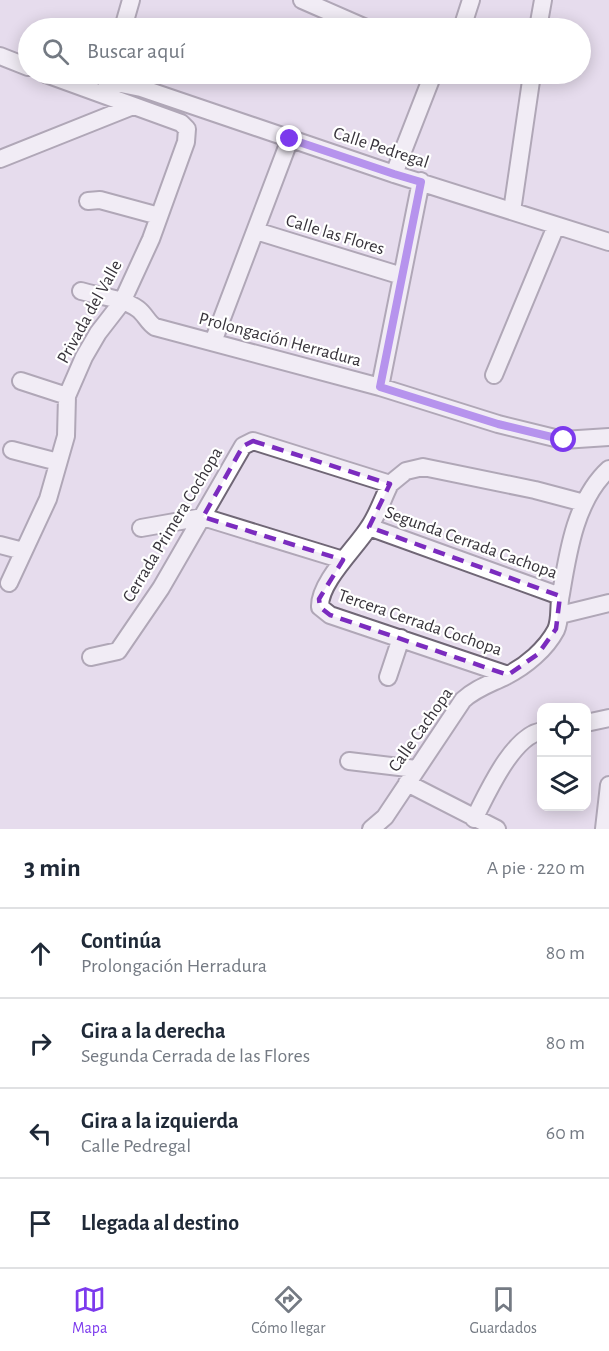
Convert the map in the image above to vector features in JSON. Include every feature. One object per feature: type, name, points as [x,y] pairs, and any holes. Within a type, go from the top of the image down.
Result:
[{"type":"street","points":[[126,18],[131,0]]},
{"type":"street","points":[[302,0],[343,18]]},
{"type":"street","points":[[465,18],[471,0]]},
{"type":"street","points":[[540,18],[543,0]]},
{"type":"street","points":[[0,56],[18,63]]},
{"type":"street","points":[[0,159],[133,106],[106,84]]},
{"type":"street","name":"Calle Pedregal","points":[[106,84],[141,88],[394,174],[609,242]]},
{"type":"street","points":[[394,174],[428,84]]},
{"type":"street","points":[[512,211],[531,84]]},
{"type":"street","name":"Privada del Valle","points":[[9,583],[48,499],[66,436],[67,396],[84,357],[98,333],[122,302],[159,216],[186,142],[187,129],[182,123],[133,106]]},
{"type":"street","points":[[213,342],[290,139]]},
{"type":"street","points":[[380,387],[421,182]]},
{"type":"street","points":[[88,201],[100,200],[159,216]]},
{"type":"street","points":[[494,375],[556,226]]},
{"type":"street","name":"Calle las Flores","points":[[256,231],[402,276]]},
{"type":"street","points":[[81,291],[122,302]]},
{"type":"street","name":"Prolongación Herradura","points":[[122,302],[138,309],[155,327],[380,387],[498,424],[564,440],[609,437]]},
{"type":"street","points":[[21,381],[67,396]]},
{"type":"street","name":"Cerrada Primera Cochopa","points":[[91,657],[118,651],[161,588],[243,446],[253,441],[390,484]]},
{"type":"street","points":[[12,450],[58,462]]},
{"type":"street","points":[[141,528],[203,516],[343,560],[369,527],[390,484],[406,471],[423,467],[535,490],[584,503]]},
{"type":"street","points":[[609,469],[597,480],[584,503],[560,596],[560,615],[609,603]]},
{"type":"street","name":"Segunda Cerrada Cachopa","points":[[369,527],[560,596]]},
{"type":"street","points":[[0,545],[23,551]]},
{"type":"street","name":"Tercera Cerrada Cochopa","points":[[343,560],[319,599],[320,607],[330,615],[508,675]]},
{"type":"street","name":"Calle Cachopa","points":[[371,829],[385,817],[463,700],[474,690],[508,675],[538,654],[556,629],[560,615]]},
{"type":"street","points":[[388,677],[401,638]]},
{"type":"street","points":[[591,722],[609,718]]},
{"type":"street","points":[[474,819],[503,762],[533,732],[537,732]]},
{"type":"street","points":[[349,761],[411,776],[474,819],[496,829]]},
{"type":"street","points":[[604,829],[609,785]]},
{"type":"highlighted area","points":[[253,441],[390,484],[369,527],[560,596],[556,629],[538,654],[508,675],[330,615],[320,607],[319,599],[343,560],[203,517],[243,446]]},
{"type":"route","points":[[290,139],[421,182],[380,387],[498,424],[564,440]]}]
